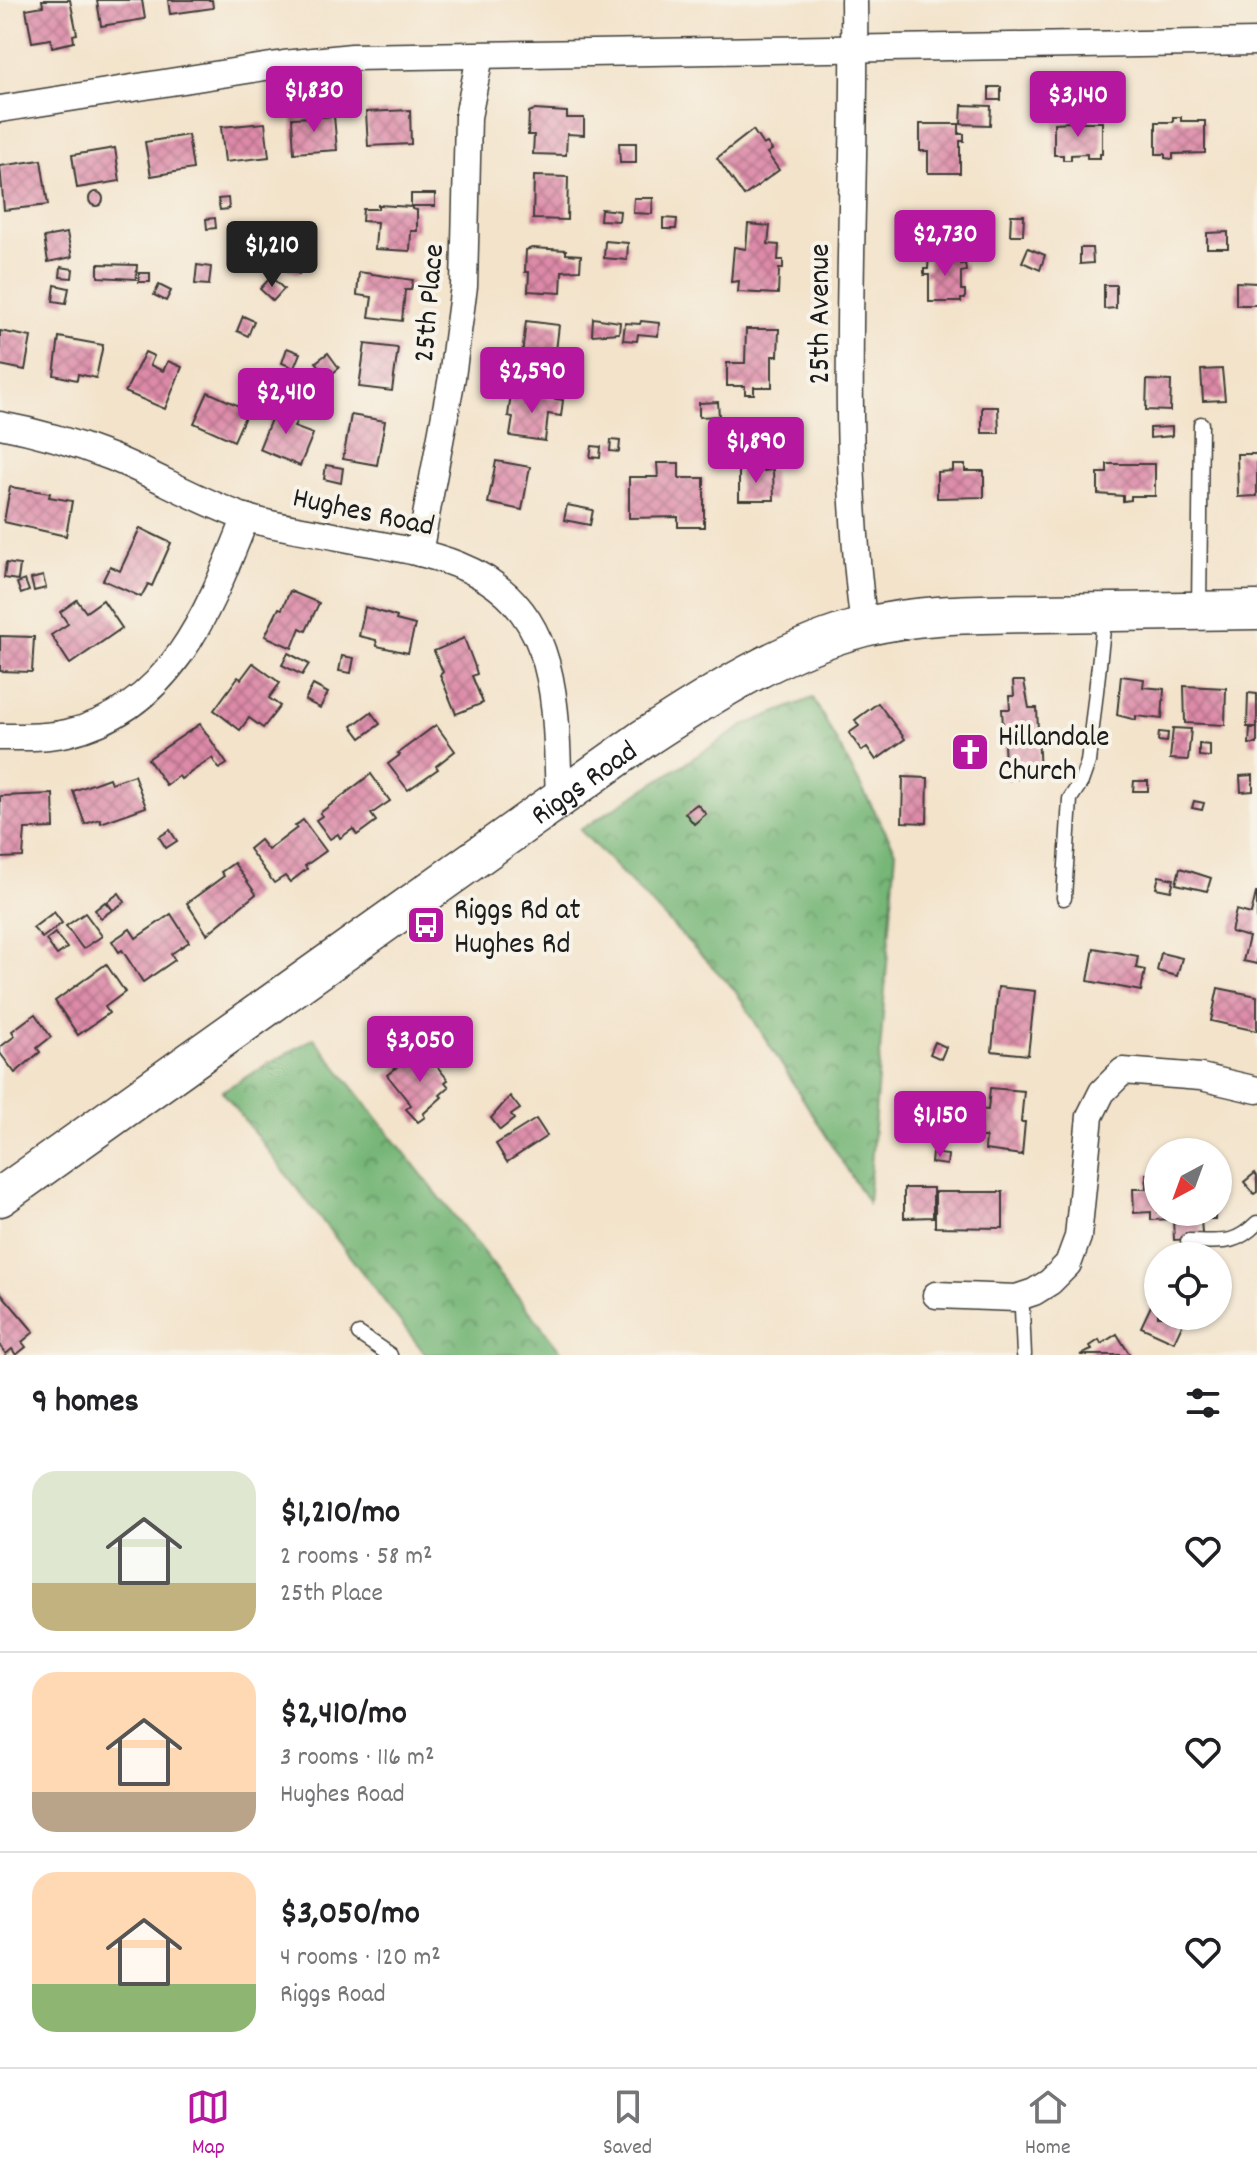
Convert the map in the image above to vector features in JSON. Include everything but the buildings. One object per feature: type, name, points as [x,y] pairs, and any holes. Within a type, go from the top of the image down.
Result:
[{"type":"main road","name":"Riggs Road","points":[[0,1197],[686,710],[788,654],[864,627],[979,614],[1257,610]]},
{"type":"street","name":"25th Avenue","points":[[854,0],[849,344],[854,553],[864,627]]},
{"type":"street","points":[[0,109],[284,64],[352,57],[1257,42]]},
{"type":"street","name":"25th Place","points":[[419,553],[450,391],[462,301],[468,117],[480,56]]},
{"type":"street","name":"Hughes Road","points":[[0,425],[37,432],[111,457],[246,517],[419,553],[459,565],[484,579],[513,601],[543,646],[555,708],[559,798]]},
{"type":"street","points":[[0,737],[68,733],[101,722],[149,690],[173,666],[211,605],[246,517]]},
{"type":"street","points":[[936,1295],[1016,1298],[1050,1282],[1068,1264],[1078,1237],[1090,1116],[1102,1092],[1123,1071],[1201,1077],[1257,1090]]},
{"type":"lane","points":[[1199,611],[1201,424]]},
{"type":"lane","points":[[1064,898],[1070,799],[1081,782],[1088,762],[1105,612]]},
{"type":"lane","points":[[1188,1241],[1231,1241],[1243,1237],[1257,1223]]},
{"type":"lane","points":[[1016,1298],[1022,1309],[1024,1355]]},
{"type":"lane","points":[[359,1334],[390,1355]]},
{"type":"green space","points":[[813,698],[896,851],[868,1203],[735,990],[580,830],[747,724]]},
{"type":"green space","points":[[314,1038],[564,1355],[426,1355],[222,1091]]},
{"type":"place","name":"Hillandale Church","points":[[970,752]]},
{"type":"place","name":"Riggs Rd at Hughes Rd","points":[[426,925]]}]
